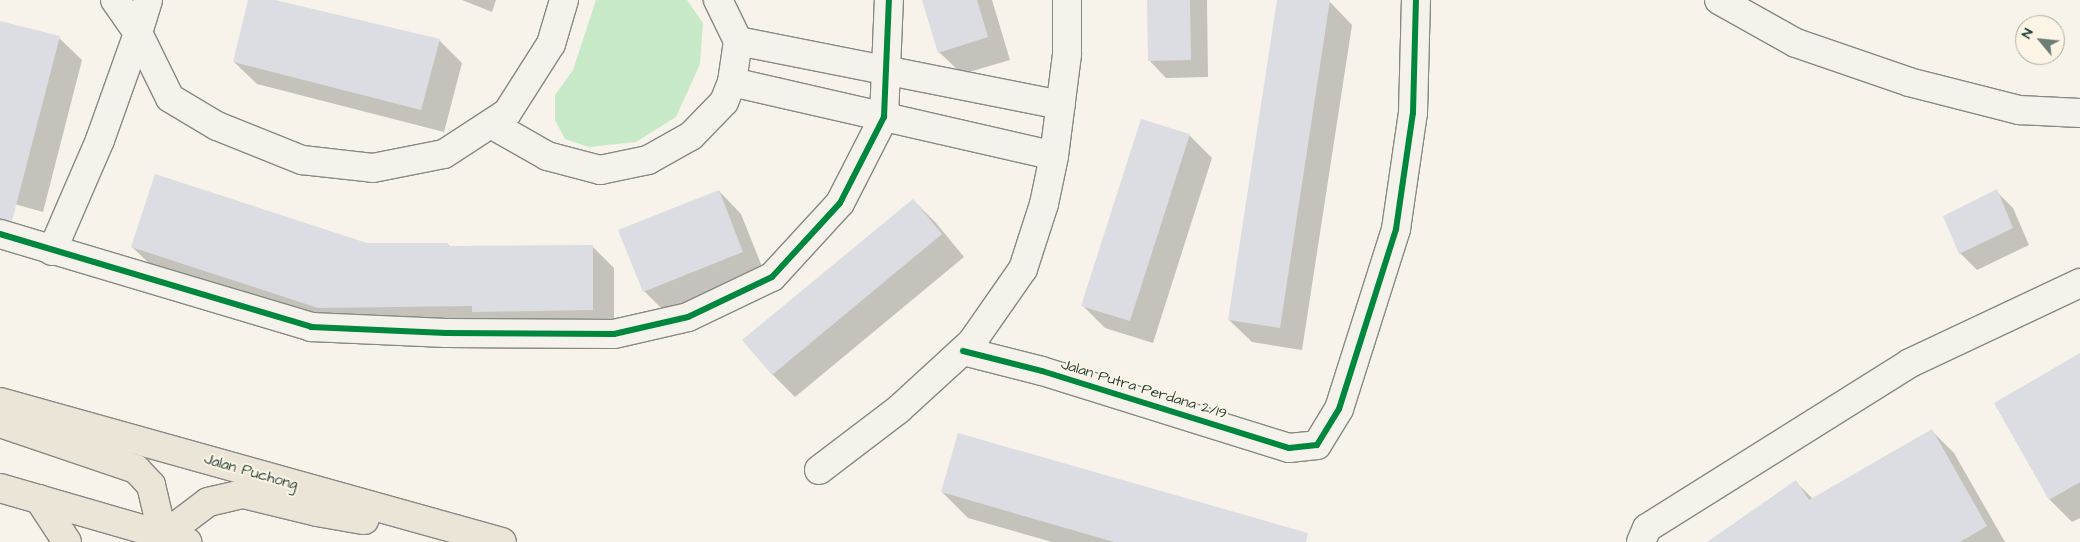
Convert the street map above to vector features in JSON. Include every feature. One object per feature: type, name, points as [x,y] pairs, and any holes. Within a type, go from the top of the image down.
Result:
[{"type":"main road","name":"Jalan Puchong","points":[[0,402],[502,542]]},
{"type":"main road","points":[[0,423],[136,470],[151,485],[171,540]]},
{"type":"main road","points":[[0,488],[171,540]]},
{"type":"main road","points":[[171,540],[208,502],[243,494],[317,512],[370,521],[408,516]]},
{"type":"main road","points":[[39,499],[67,542]]},
{"type":"street","points":[[115,0],[138,33],[170,98],[217,126],[302,160],[373,168],[444,154],[507,113],[551,44],[564,0]]},
{"type":"street","points":[[52,251],[100,140],[148,0]]},
{"type":"street","points":[[491,124],[547,156],[600,170],[648,160],[691,136],[724,102],[732,82],[738,41],[718,0]]},
{"type":"street","points":[[0,234],[311,327],[446,333],[614,334],[688,317],[772,277],[840,203],[884,118],[889,0]]},
{"type":"street","points":[[818,470],[900,409],[972,342],[1023,269],[1044,204],[1054,156],[1067,54],[1067,0]]},
{"type":"street","name":"Jalan Putra Perdana 2/19","points":[[962,351],[1042,371],[1289,448],[1317,445],[1339,409],[1396,229],[1413,112],[1416,0]]},
{"type":"street","points":[[1720,0],[1796,44],[1909,82],[2019,110],[2080,113]]},
{"type":"street","points":[[738,41],[886,72],[1061,105]]},
{"type":"street","points":[[732,82],[1054,156]]},
{"type":"street","points":[[1641,542],[1647,528],[1910,363],[2080,283]]},
{"type":"green space","points":[[596,0],[687,0],[703,23],[700,64],[676,117],[636,142],[589,147],[565,139],[555,120],[555,95],[573,70]]},
{"type":"building","points":[[248,0],[275,0],[440,39],[421,110],[233,62]]},
{"type":"building","points":[[922,0],[977,0],[988,37],[938,53]]},
{"type":"building","points":[[1147,0],[1190,0],[1191,60],[1148,61]]},
{"type":"building","points":[[1277,0],[1330,0],[1280,328],[1228,320]]},
{"type":"building","points":[[0,21],[60,36],[12,221],[0,219]]},
{"type":"building","points":[[1141,119],[1190,134],[1130,321],[1081,306]]},
{"type":"building","points":[[155,174],[367,243],[448,243],[448,246],[593,245],[593,310],[472,312],[472,306],[318,308],[131,247]]},
{"type":"building","points":[[1997,189],[2013,228],[1959,254],[1943,216]]},
{"type":"building","points":[[719,190],[743,252],[643,292],[618,230]]},
{"type":"building","points":[[913,199],[942,234],[772,375],[742,340]]},
{"type":"building","points":[[2080,353],[2080,482],[2049,500],[1994,403]]},
{"type":"building","points":[[1932,429],[1987,526],[1960,542],[1707,542],[1796,480],[1809,500]]},
{"type":"building","points":[[958,433],[1308,533],[1306,542],[1114,542],[941,492]]},
{"type":"cycle path","points":[[0,234],[311,327],[446,333],[614,334],[688,317],[772,277],[840,203],[884,117],[889,0]]},
{"type":"cycle path","points":[[963,351],[1042,371],[1289,448],[1317,445],[1339,409],[1396,229],[1413,113],[1416,0]]}]
